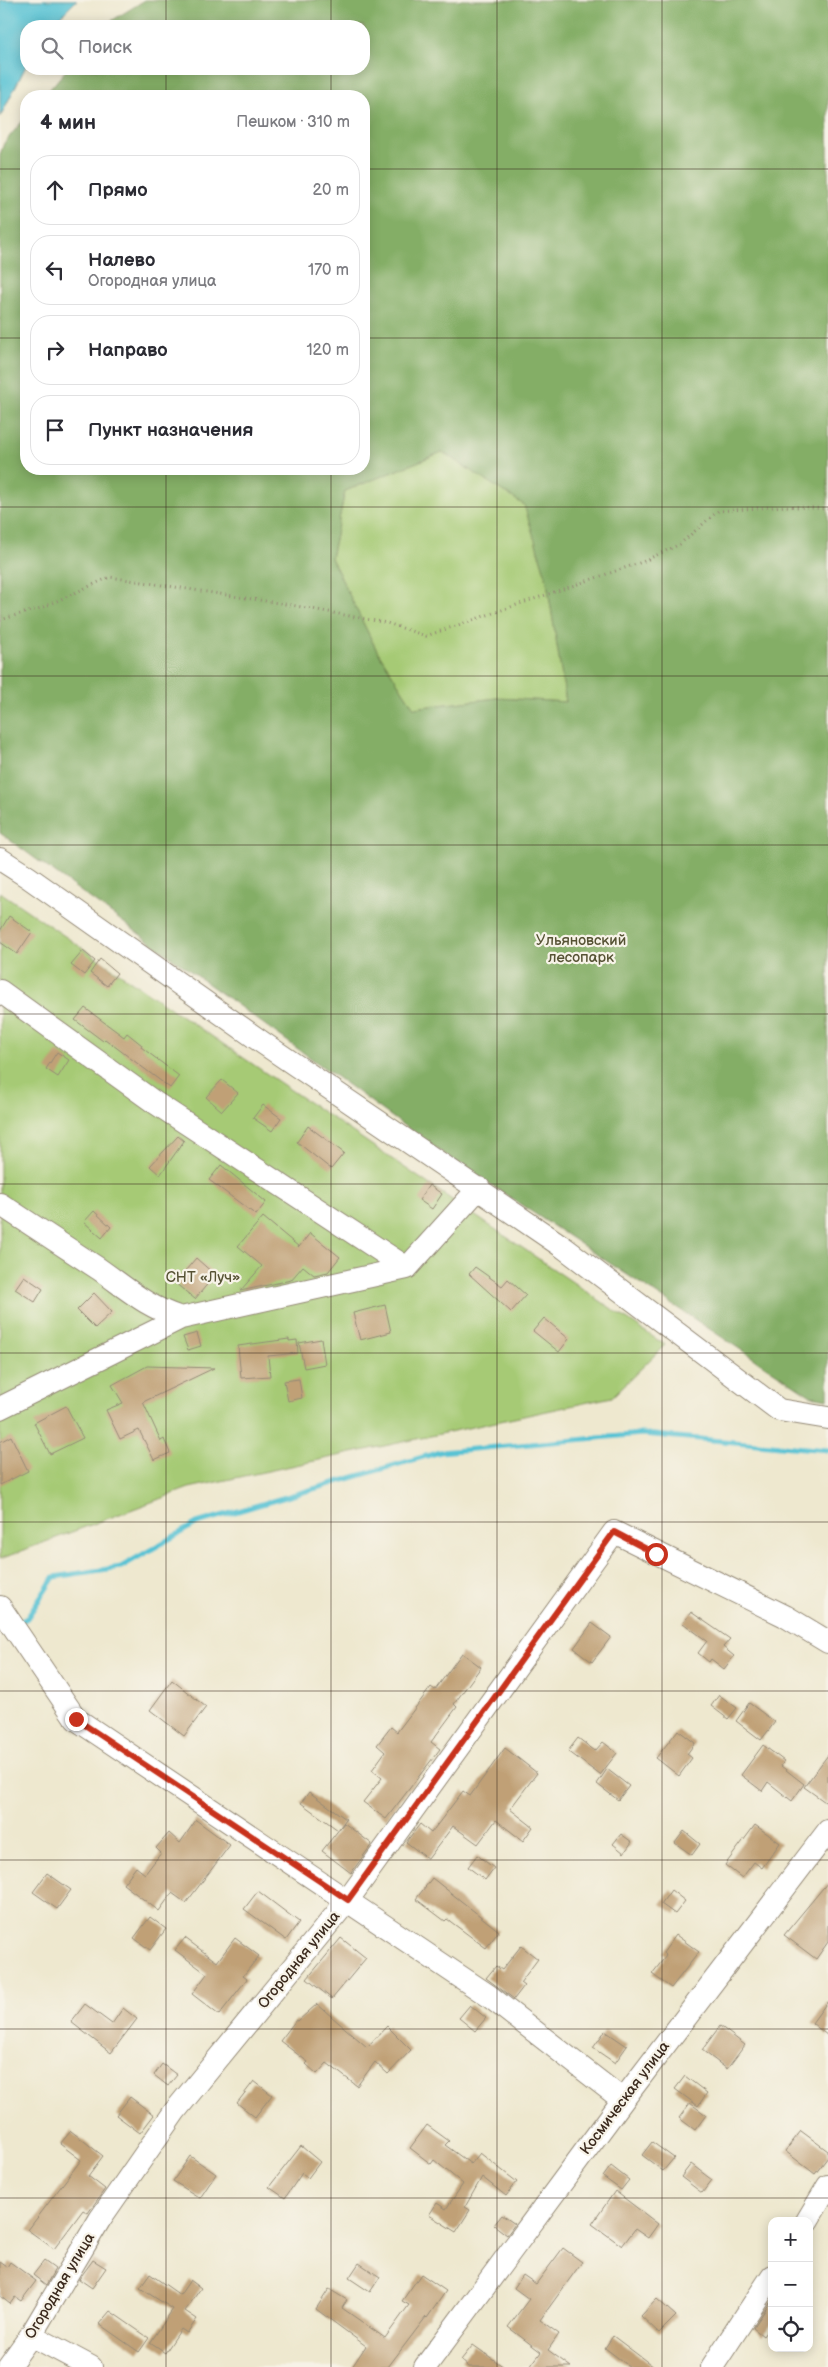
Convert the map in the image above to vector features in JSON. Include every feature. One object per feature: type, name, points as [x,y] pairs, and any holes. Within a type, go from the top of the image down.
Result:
[{"type":"street","points":[[0,859],[263,1043],[479,1188],[563,1247],[780,1410],[828,1418]]},
{"type":"street","points":[[0,991],[154,1102],[407,1268]]},
{"type":"street","points":[[0,1408],[181,1318],[407,1268],[479,1188]]},
{"type":"street","points":[[0,1204],[101,1270],[158,1311],[181,1318]]},
{"type":"street","name":"Огородная улица","points":[[8,2367],[31,2335],[100,2219],[175,2111],[348,1900],[614,1532],[785,1616],[828,1642]]},
{"type":"street","points":[[3,1612],[76,1719],[489,1996],[623,2100]]},
{"type":"street","name":"Космическая улица","points":[[425,2367],[623,2100],[828,1831]]},
{"type":"street","points":[[809,2217],[828,2186]]},
{"type":"street","points":[[712,2367],[768,2282]]},
{"type":"street","points":[[31,2335],[91,2367]]},
{"type":"path","points":[[0,620],[41,608],[110,577],[387,623],[426,636],[642,562],[680,544],[718,510],[785,506],[828,509]]},
{"type":"green space","name":"Ульяновский лесопарк","points":[[145,0],[828,0],[828,1399],[811,1396],[432,1146],[0,833],[0,155],[4,143],[20,124],[20,475],[370,475],[370,90],[49,90],[62,75],[370,75],[370,20],[113,20]],"holes":[[[442,452],[524,505],[546,576],[566,702],[497,698],[414,708],[376,649],[331,558],[345,491]]]},
{"type":"green space","points":[[442,452],[525,505],[546,576],[566,702],[497,698],[414,708],[376,649],[331,558],[345,491]]},
{"type":"green space","name":"СНТ «Луч»","points":[[0,892],[665,1345],[612,1397],[189,1488],[0,1559]]},
{"type":"water","points":[[0,0],[77,0],[57,20],[20,20],[21,75],[0,117]]},
{"type":"building","points":[[9,916],[32,932],[17,954],[0,942],[0,931]]},
{"type":"building","points":[[83,951],[95,961],[84,975],[71,965]]},
{"type":"building","points":[[100,959],[117,973],[107,986],[90,973]]},
{"type":"building","points":[[85,1008],[124,1037],[127,1033],[142,1045],[141,1047],[179,1076],[170,1088],[105,1039],[103,1041],[75,1020]]},
{"type":"building","points":[[57,1052],[69,1060],[58,1077],[46,1069]]},
{"type":"building","points":[[222,1080],[238,1093],[222,1111],[206,1097]]},
{"type":"building","points":[[263,1105],[281,1118],[272,1131],[253,1118]]},
{"type":"building","points":[[308,1126],[344,1153],[331,1169],[297,1142]]},
{"type":"building","points":[[178,1136],[184,1141],[160,1175],[150,1166]]},
{"type":"building","points":[[221,1165],[266,1202],[256,1215],[209,1180]]},
{"type":"building","points":[[429,1185],[442,1194],[432,1209],[419,1200]]},
{"type":"building","points":[[94,1211],[111,1227],[102,1238],[84,1222]]},
{"type":"building","points":[[263,1217],[299,1247],[310,1233],[340,1257],[328,1272],[314,1275],[303,1266],[291,1280],[240,1291],[262,1266],[238,1246]]},
{"type":"building","points":[[196,1258],[215,1275],[195,1299],[175,1283]]},
{"type":"building","points":[[475,1267],[502,1286],[508,1279],[526,1295],[511,1312],[469,1274]]},
{"type":"building","points":[[24,1276],[43,1289],[35,1302],[15,1289]]},
{"type":"building","points":[[94,1293],[112,1312],[95,1328],[77,1310]]},
{"type":"building","points":[[385,1305],[391,1332],[360,1340],[353,1313]]},
{"type":"building","points":[[544,1318],[569,1339],[559,1352],[533,1331]]},
{"type":"building","points":[[197,1333],[201,1346],[188,1350],[183,1337]]},
{"type":"building","points":[[289,1339],[289,1341],[297,1340],[298,1353],[268,1356],[270,1376],[241,1378],[238,1346]]},
{"type":"building","points":[[321,1339],[325,1364],[304,1368],[299,1343]]},
{"type":"building","points":[[147,1366],[214,1368],[143,1402],[161,1441],[164,1439],[170,1453],[154,1460],[139,1430],[120,1439],[106,1410],[123,1403],[112,1385]]},
{"type":"building","points":[[299,1379],[302,1398],[288,1401],[284,1381]]},
{"type":"building","points":[[66,1406],[83,1438],[50,1454],[34,1423]]},
{"type":"building","points":[[11,1436],[28,1471],[0,1485],[0,1442]]},
{"type":"building","points":[[691,1612],[730,1639],[723,1647],[734,1656],[724,1669],[711,1659],[709,1662],[698,1653],[707,1641],[683,1623]]},
{"type":"building","points":[[592,1623],[611,1637],[592,1662],[574,1648]]},
{"type":"building","points":[[462,1653],[481,1667],[454,1704],[457,1707],[431,1742],[440,1749],[386,1819],[363,1802],[382,1778],[372,1770],[385,1752],[377,1745],[391,1727],[397,1732],[431,1687],[435,1690]]},
{"type":"building","points":[[172,1680],[206,1707],[184,1736],[150,1710]]},
{"type":"building","points":[[719,1695],[737,1708],[728,1719],[711,1706]]},
{"type":"building","points":[[749,1703],[775,1722],[761,1740],[736,1721]]},
{"type":"building","points":[[678,1730],[695,1743],[687,1754],[692,1758],[679,1776],[656,1758]]},
{"type":"building","points":[[578,1738],[595,1751],[603,1742],[617,1753],[600,1775],[568,1751]]},
{"type":"building","points":[[763,1745],[784,1761],[781,1766],[804,1784],[792,1801],[768,1782],[762,1791],[741,1775]]},
{"type":"building","points":[[505,1748],[537,1773],[510,1809],[533,1827],[523,1841],[496,1820],[478,1844],[453,1826],[428,1859],[406,1842],[420,1824],[431,1833],[463,1791],[470,1796]]},
{"type":"building","points":[[828,1755],[828,1804],[804,1787]]},
{"type":"building","points":[[607,1769],[629,1786],[618,1800],[597,1784]]},
{"type":"building","points":[[309,1792],[346,1819],[338,1830],[301,1803]]},
{"type":"building","points":[[196,1820],[230,1845],[186,1903],[172,1893],[159,1911],[123,1884],[136,1867],[145,1874],[161,1853],[156,1848],[169,1833],[180,1843]]},
{"type":"building","points":[[344,1823],[372,1844],[351,1873],[322,1851]]},
{"type":"building","points":[[755,1825],[780,1843],[762,1868],[754,1862],[742,1878],[725,1865]]},
{"type":"building","points":[[684,1831],[700,1844],[692,1855],[675,1843]]},
{"type":"building","points":[[621,1834],[632,1842],[624,1853],[613,1844]]},
{"type":"building","points":[[477,1855],[494,1868],[485,1880],[468,1867]]},
{"type":"building","points":[[47,1873],[71,1890],[57,1909],[33,1892]]},
{"type":"building","points":[[432,1878],[499,1931],[486,1948],[416,1899]]},
{"type":"building","points":[[828,1882],[828,1942],[816,1959],[784,1935]]},
{"type":"building","points":[[671,1890],[685,1901],[675,1914],[661,1904]]},
{"type":"building","points":[[258,1891],[299,1922],[286,1940],[244,1909]]},
{"type":"building","points":[[150,1917],[166,1929],[150,1950],[134,1938]]},
{"type":"building","points":[[676,1935],[699,1952],[671,1988],[652,1974],[666,1956],[663,1953]]},
{"type":"building","points":[[185,1938],[217,1962],[235,1938],[259,1956],[243,1976],[247,1979],[219,2015],[192,1994],[207,1974],[175,1950]]},
{"type":"building","points":[[341,1938],[366,1958],[332,1999],[307,1979]]},
{"type":"building","points":[[521,1946],[538,1959],[520,1983],[524,1986],[514,1999],[486,1978],[496,1966],[502,1970]]},
{"type":"building","points":[[828,2001],[828,2036],[812,2023]]},
{"type":"building","points":[[85,2004],[112,2024],[123,2008],[137,2019],[111,2053],[71,2022]]},
{"type":"building","points":[[317,2004],[367,2047],[387,2026],[411,2050],[388,2074],[375,2062],[357,2086],[327,2063],[317,2074],[306,2064],[308,2062],[280,2041],[296,2020],[298,2021]]},
{"type":"building","points":[[470,2005],[486,2018],[475,2031],[459,2018]]},
{"type":"building","points":[[720,2026],[745,2045],[727,2069],[702,2050]]},
{"type":"building","points":[[605,2031],[627,2046],[615,2063],[593,2048]]},
{"type":"building","points":[[162,2064],[177,2075],[168,2086],[154,2075]]},
{"type":"building","points":[[685,2076],[707,2093],[698,2106],[675,2089]]},
{"type":"building","points":[[254,2081],[272,2095],[255,2117],[237,2103]]},
{"type":"building","points":[[130,2097],[154,2115],[140,2133],[116,2115]]},
{"type":"building","points":[[690,2103],[706,2115],[695,2130],[679,2118]]},
{"type":"building","points":[[427,2125],[449,2141],[445,2145],[471,2164],[480,2153],[517,2182],[506,2196],[482,2177],[465,2207],[470,2210],[456,2232],[429,2215],[437,2203],[446,2209],[463,2184],[434,2160],[431,2164],[410,2148]]},
{"type":"building","points":[[71,2131],[103,2156],[88,2176],[105,2189],[88,2213],[83,2210],[54,2249],[28,2230],[81,2160],[60,2144]]},
{"type":"building","points":[[801,2131],[828,2151],[828,2157],[815,2174],[785,2151]]},
{"type":"building","points":[[652,2142],[674,2158],[663,2171],[642,2155]]},
{"type":"building","points":[[301,2146],[320,2162],[308,2178],[302,2173],[285,2198],[269,2187]]},
{"type":"building","points":[[190,2156],[216,2174],[200,2198],[173,2181]]},
{"type":"building","points":[[691,2164],[712,2180],[702,2193],[681,2177]]},
{"type":"building","points":[[611,2166],[629,2180],[621,2190],[603,2177]]},
{"type":"building","points":[[615,2191],[658,2224],[648,2238],[635,2229],[622,2246],[592,2224]]},
{"type":"building","points":[[502,2215],[515,2224],[507,2235],[494,2225]]},
{"type":"building","points":[[563,2248],[582,2262],[540,2320],[559,2334],[548,2350],[571,2367],[530,2367],[541,2352],[508,2327],[529,2299],[514,2288],[523,2275],[536,2284]]},
{"type":"building","points":[[93,2260],[106,2268],[92,2288],[79,2279]]},
{"type":"building","points":[[44,2261],[55,2269],[46,2285],[33,2275]]},
{"type":"building","points":[[0,2262],[7,2267],[10,2262],[36,2281],[21,2301],[15,2297],[10,2304],[0,2296]]},
{"type":"building","points":[[359,2263],[380,2277],[370,2292],[349,2278]]},
{"type":"building","points":[[150,2274],[180,2295],[190,2280],[201,2288],[185,2311],[197,2319],[187,2333],[181,2329],[165,2353],[150,2343],[173,2309],[140,2288]]},
{"type":"building","points":[[421,2274],[446,2291],[427,2318],[388,2367],[352,2367],[366,2346],[316,2309],[329,2289],[347,2300],[342,2308],[385,2338],[409,2305],[402,2301]]},
{"type":"building","points":[[657,2299],[676,2316],[659,2333],[641,2316]]},
{"type":"building","points":[[768,2306],[768,2329],[763,2336],[753,2328]]},
{"type":"building","points":[[110,2311],[149,2338],[139,2352],[99,2324]]},
{"type":"building","points":[[613,2336],[654,2367],[630,2367],[605,2348]]},
{"type":"building","points":[[473,2345],[504,2367],[469,2367],[461,2360]]},
{"type":"waterway","points":[[18,1623],[27,1618],[54,1577],[121,1567],[197,1523],[440,1452],[642,1434],[828,1450]]},
{"type":"route","points":[[76,1719],[348,1900],[614,1532],[656,1554]]}]
